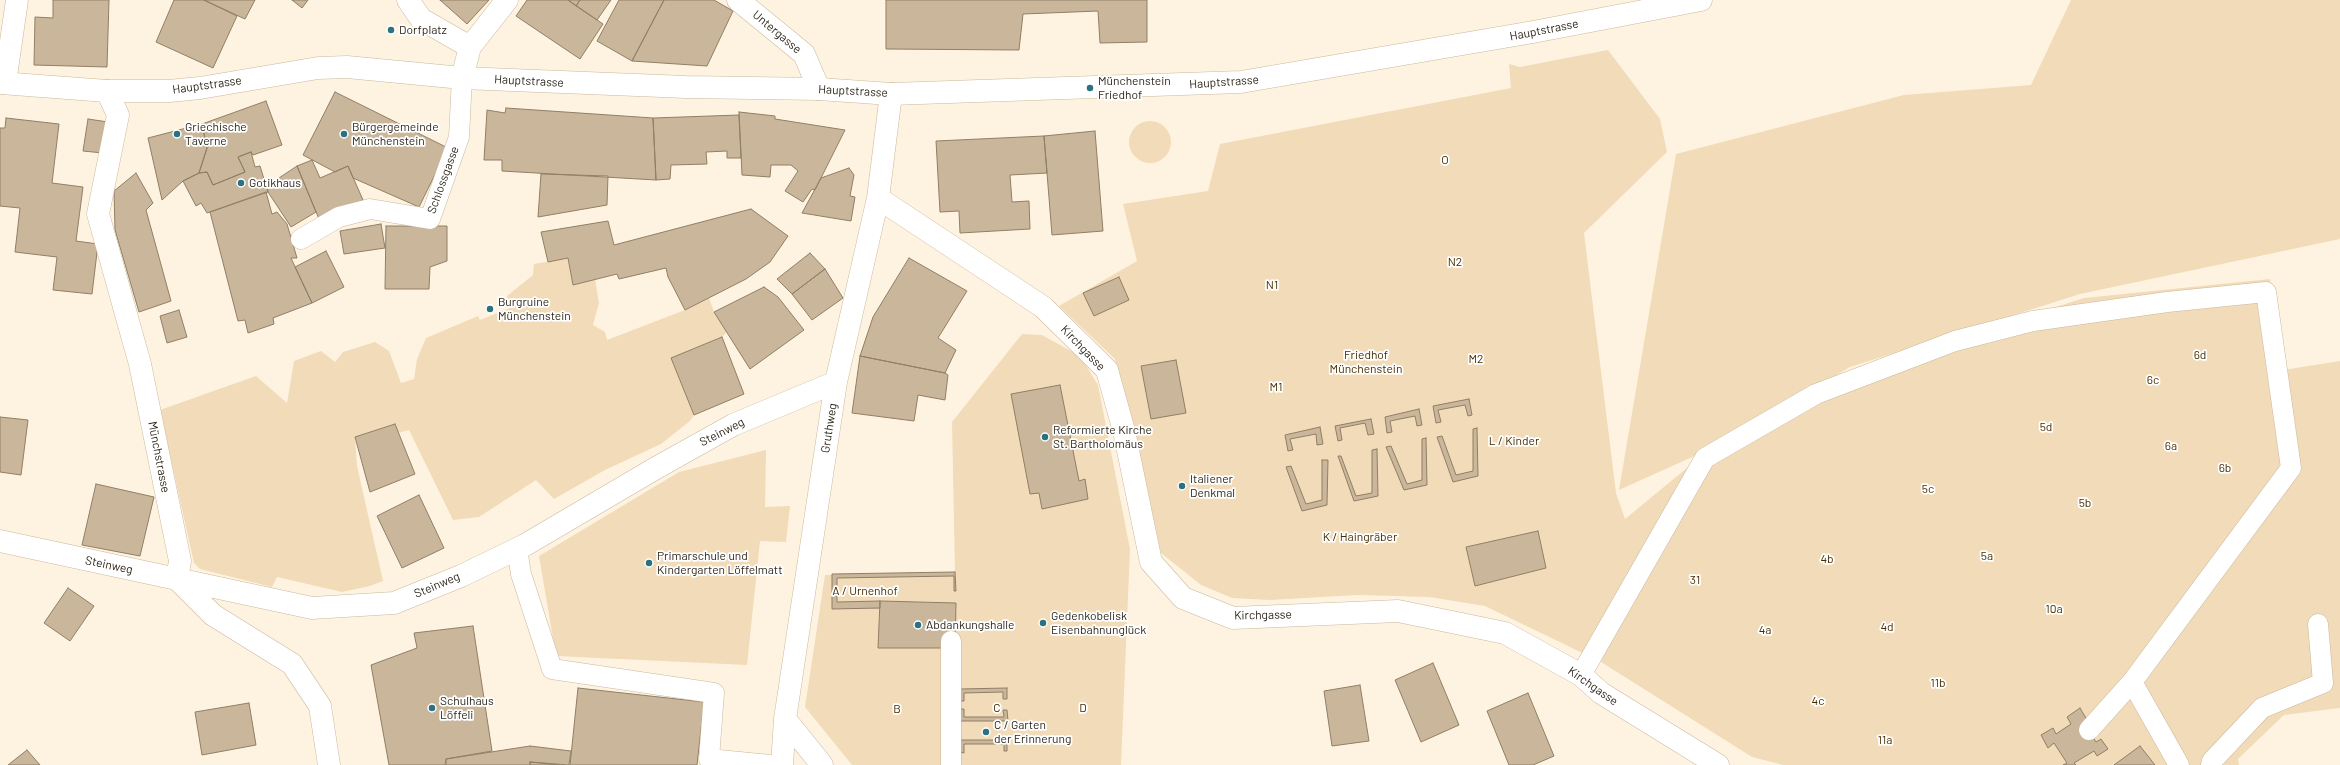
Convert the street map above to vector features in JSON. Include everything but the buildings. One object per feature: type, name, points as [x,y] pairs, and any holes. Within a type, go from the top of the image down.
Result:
[{"type":"street","points":[[2,83],[17,0]]},
{"type":"street","points":[[408,0],[421,19],[470,46]]},
{"type":"street","points":[[462,78],[470,46],[507,0]]},
{"type":"street","name":"Untergasse","points":[[738,0],[804,54],[820,89]]},
{"type":"street","name":"Hauptstrasse","points":[[2,83],[107,91],[200,88],[318,68],[347,67],[462,78],[686,88],[820,89],[891,94],[1240,82],[1533,32],[1701,0]]},
{"type":"street","name":"Münchstrasse","points":[[107,91],[118,115],[98,214],[140,364],[180,561],[177,579]]},
{"type":"street","name":"Gruthweg","points":[[782,765],[785,720],[836,382],[878,198],[891,94]]},
{"type":"street","name":"Kirchgasse","points":[[878,198],[1043,307],[1107,370],[1124,431],[1151,562],[1183,598],[1233,618],[1398,611],[1505,634],[1581,675],[1602,693],[1718,765]]},
{"type":"street","name":"Steinweg","points":[[0,541],[312,608],[394,603],[461,576],[517,549],[732,425],[836,382]]},
{"type":"street","points":[[177,579],[213,615],[292,664],[320,706],[329,765]]},
{"type":"street","points":[[785,720],[822,765]]},
{"type":"lane","name":"Schlossgasse","points":[[301,239],[338,217],[370,209],[430,218],[459,137],[462,78]]},
{"type":"lane","points":[[1581,675],[1706,458],[1816,394],[1955,341],[2033,321],[2167,302],[2266,292],[2291,468],[2132,682],[2089,730]]},
{"type":"lane","points":[[517,549],[521,574],[552,669],[714,693],[709,759],[770,765]]},
{"type":"lane","points":[[2211,765],[2212,760],[2262,708],[2323,683],[2318,624]]},
{"type":"lane","points":[[951,641],[951,765]]},
{"type":"lane","points":[[2132,682],[2179,765]]},
{"type":"green space","name":"Friedhof Münchenstein","points":[[2071,0],[2340,0],[2340,239],[2080,294],[1850,367],[1828,380],[2084,298],[2270,279],[2283,370],[2340,361],[2340,708],[2284,715],[2238,759],[2239,765],[1783,765],[1752,757],[1601,662],[1485,606],[1429,597],[1357,595],[1270,600],[1232,598],[1201,585],[1161,553],[1142,477],[1136,439],[1115,359],[1059,306],[1137,261],[1123,204],[1208,191],[1220,144],[1511,88],[1509,64],[1520,67],[1608,50],[1660,119],[1667,152],[1584,233],[1616,493],[1625,519],[1710,449],[1619,490],[1676,154],[1904,95],[2031,85]]},
{"type":"green space","points":[[1150,121],[1165,127],[1171,142],[1165,157],[1150,163],[1135,157],[1129,142],[1135,127]]},
{"type":"green space","points":[[568,258],[573,285],[595,279],[599,303],[593,325],[605,332],[607,340],[685,310],[709,298],[714,312],[727,332],[722,337],[671,358],[694,415],[690,421],[661,444],[605,470],[554,499],[536,480],[479,517],[453,520],[409,430],[398,433],[395,424],[355,437],[357,466],[383,581],[370,586],[342,592],[277,577],[272,587],[200,569],[194,563],[160,410],[256,376],[287,403],[294,361],[321,351],[335,362],[343,352],[375,342],[389,351],[401,383],[414,379],[417,359],[426,338],[478,316],[480,320],[510,308],[507,296],[533,275],[534,264]]},
{"type":"green space","points":[[1022,334],[1042,335],[1080,356],[1098,385],[1130,549],[1121,765],[852,765],[805,707],[825,575],[955,572],[952,422]]},
{"type":"green space","points":[[766,450],[765,507],[790,506],[786,542],[760,541],[747,665],[556,656],[539,556],[679,472]]},
{"type":"place","name":"Dorfplatz","points":[[391,30]]},
{"type":"place","name":"Münchenstein Friedhof","points":[[1090,88]]},
{"type":"place","name":"Griechische Taverne","points":[[177,134]]},
{"type":"place","name":"Bürgergemeinde Münchenstein","points":[[344,134]]},
{"type":"place","name":"Gotikhaus","points":[[241,183]]},
{"type":"place","name":"Burgruine Münchenstein","points":[[490,309]]},
{"type":"place","name":"Reformierte Kirche St. Bartholomäus","points":[[1045,437]]},
{"type":"place","name":"Italiener Denkmal","points":[[1182,486]]},
{"type":"place","name":"Primarschule und Kindergarten Löffelmatt","points":[[649,563]]},
{"type":"place","name":"Gedenkobelisk Eisenbahnunglück","points":[[1043,623]]},
{"type":"place","name":"Abdankungshalle","points":[[918,625]]},
{"type":"place","name":"Schulhaus Löffeli","points":[[432,708]]},
{"type":"place","name":"C / Garten der Erinnerung","points":[[986,732]]},
{"type":"park label","name":"O","points":[[1445,160]]},
{"type":"park label","name":"N2","points":[[1455,262]]},
{"type":"park label","name":"N1","points":[[1272,285]]},
{"type":"park label","name":"6d","points":[[2200,355]]},
{"type":"park label","name":"M2","points":[[1476,359]]},
{"type":"park label","name":"6c","points":[[2153,380]]},
{"type":"park label","name":"M1","points":[[1276,387]]},
{"type":"park label","name":"5d","points":[[2046,427]]},
{"type":"park label","name":"L / Kinder","points":[[1514,441]]},
{"type":"park label","name":"6a","points":[[2171,446]]},
{"type":"park label","name":"6b","points":[[2225,468]]},
{"type":"park label","name":"5c","points":[[1928,489]]},
{"type":"park label","name":"5b","points":[[2085,503]]},
{"type":"park label","name":"K / Haingräber","points":[[1360,537]]},
{"type":"park label","name":"5a","points":[[1987,556]]},
{"type":"park label","name":"4b","points":[[1827,559]]},
{"type":"park label","name":"31","points":[[1695,580]]},
{"type":"park label","name":"A / Urnenhof","points":[[865,591]]},
{"type":"park label","name":"10a","points":[[2054,609]]},
{"type":"park label","name":"4d","points":[[1887,627]]},
{"type":"park label","name":"4a","points":[[1765,630]]},
{"type":"park label","name":"11b","points":[[1938,683]]},
{"type":"park label","name":"4c","points":[[1818,701]]},
{"type":"park label","name":"C","points":[[997,708]]},
{"type":"park label","name":"D","points":[[1083,708]]},
{"type":"park label","name":"B","points":[[897,709]]},
{"type":"park label","name":"11a","points":[[1885,740]]}]
